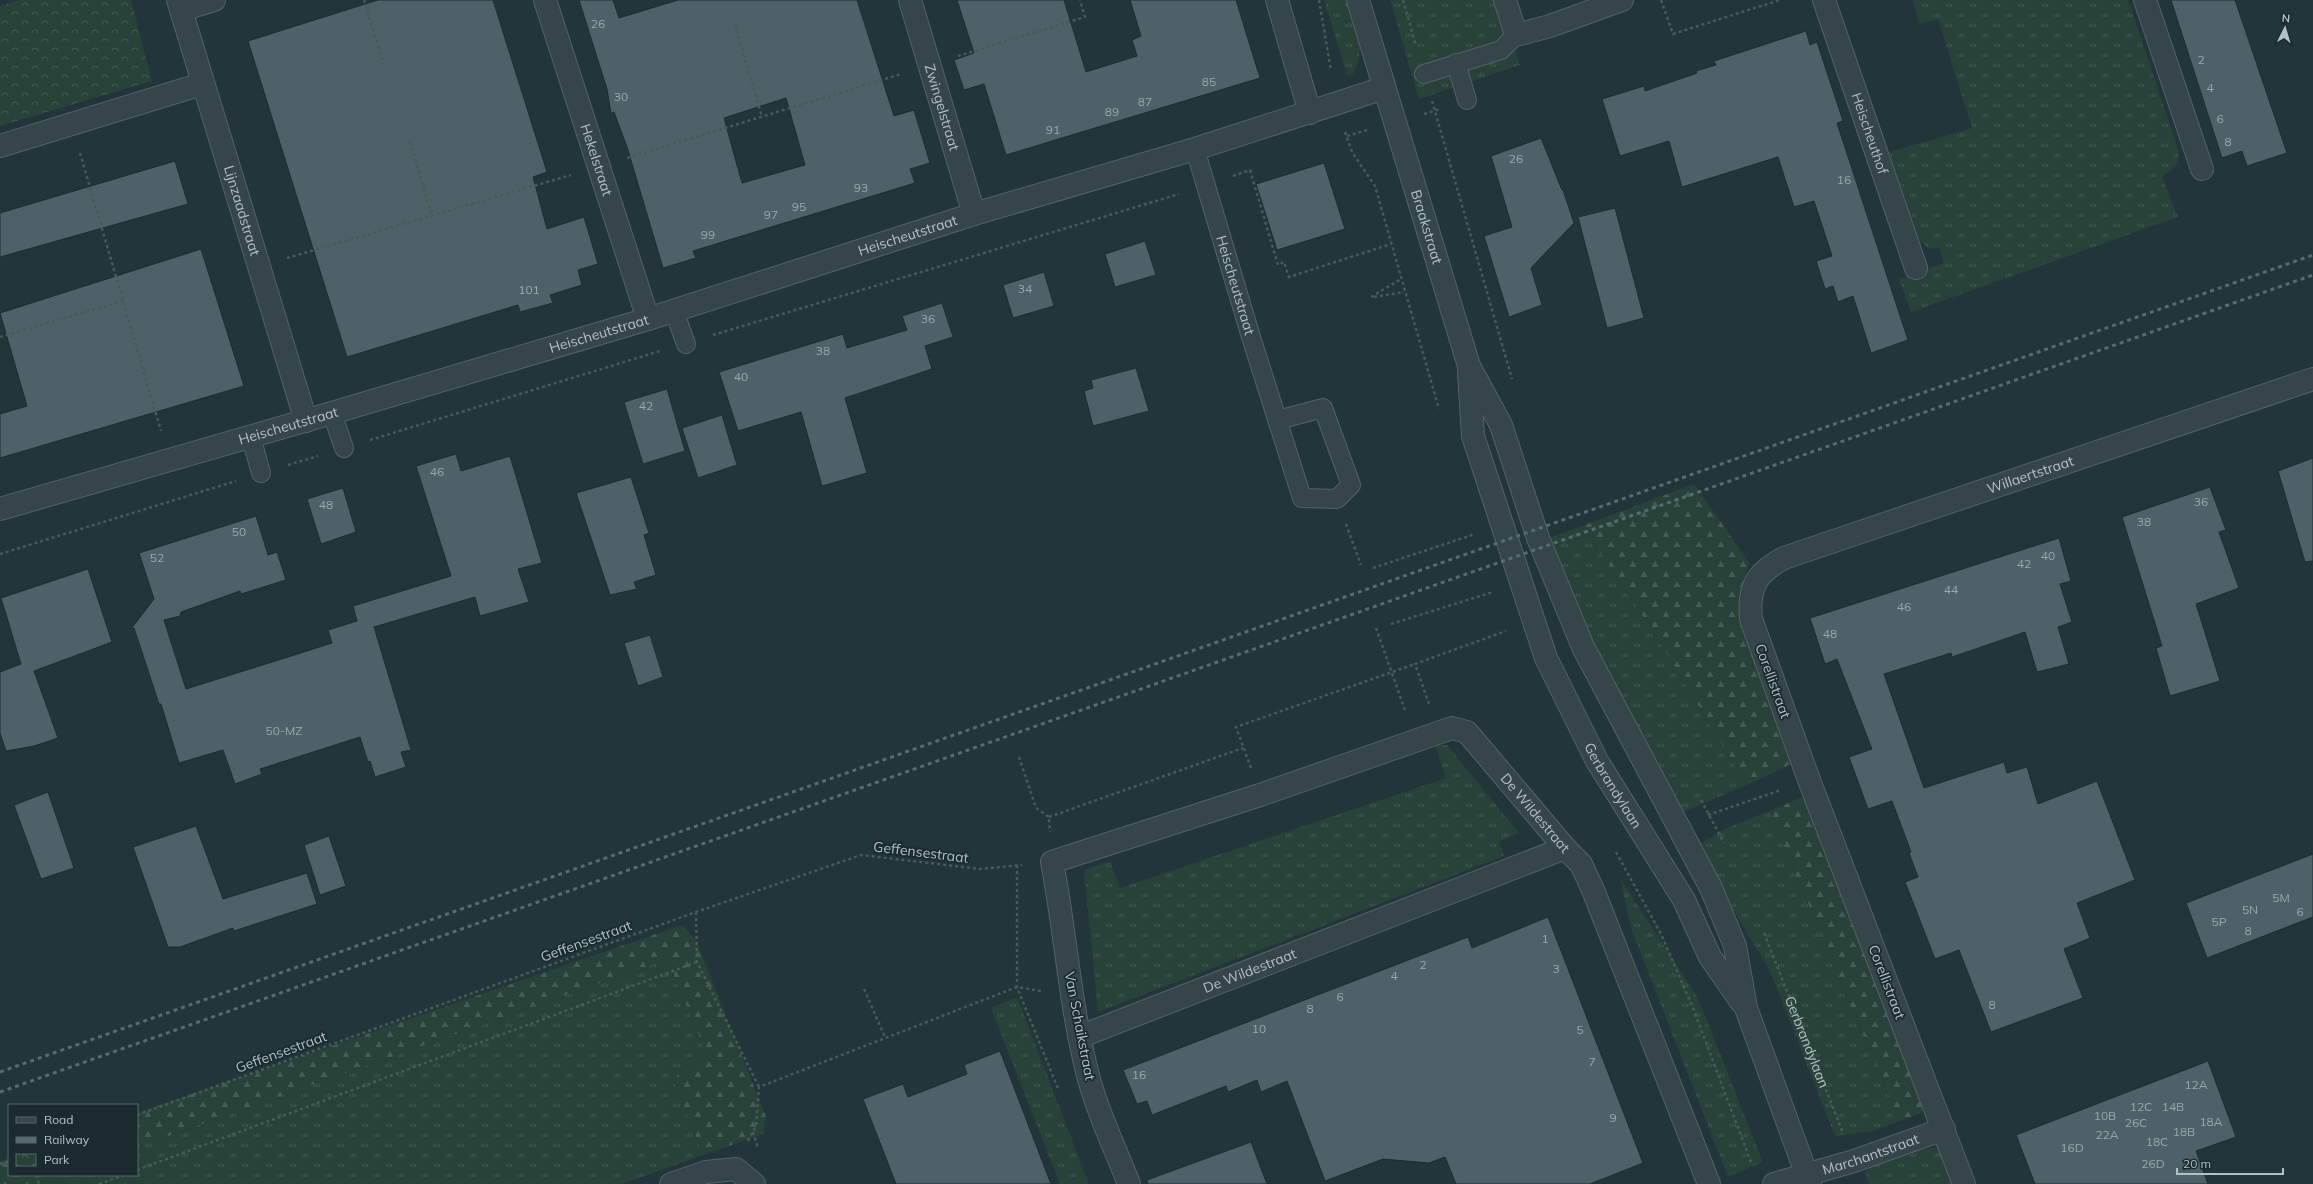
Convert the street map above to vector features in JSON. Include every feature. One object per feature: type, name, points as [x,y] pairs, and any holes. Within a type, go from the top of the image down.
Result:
[{"type":"street","points":[[179,5],[214,0]]},
{"type":"street","name":"Hekelstraat","points":[[545,0],[648,319]]},
{"type":"street","name":"Zwingelstraat","points":[[910,0],[974,214]]},
{"type":"street","points":[[1276,0],[1310,113]]},
{"type":"street","name":"Braakstraat","points":[[1358,0],[1469,366],[1501,425],[1538,538]]},
{"type":"street","points":[[1505,0],[1516,35],[1550,26],[1622,0]]},
{"type":"street","name":"Heischeuthof","points":[[1824,0],[1916,268]]},
{"type":"street","points":[[2145,0],[2202,170]]},
{"type":"street","name":"Lijnzaadstraat","points":[[179,5],[306,421]]},
{"type":"street","points":[[0,146],[202,84]]},
{"type":"street","points":[[1336,104],[1384,88]]},
{"type":"street","name":"Heischeutstraat","points":[[0,509],[306,421],[648,319],[974,214],[1195,150],[1336,104]]},
{"type":"street","name":"Braakstraat","points":[[1469,366],[1473,436],[1510,548]]},
{"type":"street","name":"Willaertstraat","points":[[1755,582],[1767,567],[1784,558],[2313,379]]},
{"type":"street","name":"Gerbrandylaan","points":[[1538,538],[1583,647],[1711,888],[1735,946],[1746,1008],[1808,1179]]},
{"type":"street","name":"Gerbrandylaan","points":[[1510,548],[1546,658],[1597,762],[1684,900],[1710,957],[1746,1008]]},
{"type":"street","name":"Corellistraat","points":[[1755,582],[1749,600],[1751,619],[1809,780],[1964,1184]]},
{"type":"street","name":"De Wildestraat","points":[[1052,862],[1260,795],[1416,742],[1452,728],[1467,732],[1565,848],[1079,1037]]},
{"type":"street","points":[[1565,848],[1581,864],[1593,890],[1709,1184]]},
{"type":"street","name":"Van Schaikstraat","points":[[1052,862],[1059,901],[1071,996],[1089,1080],[1129,1184]]},
{"type":"street","name":"Marchantstraat","points":[[1774,1184],[1808,1179],[1944,1129]]},
{"type":"street","points":[[671,1184],[706,1172],[736,1169],[754,1184]]},
{"type":"lane","points":[[1424,74],[1501,50],[1516,35]]},
{"type":"lane","points":[[1456,63],[1467,100]]},
{"type":"lane","name":"Heischeutstraat","points":[[1195,150],[1302,498],[1337,499]]},
{"type":"lane","points":[[674,311],[686,344]]},
{"type":"lane","points":[[1278,420],[1324,408],[1351,485],[1337,499]]},
{"type":"lane","points":[[332,413],[344,448]]},
{"type":"lane","points":[[251,437],[261,474]]},
{"type":"path","points":[[364,0],[384,65]]},
{"type":"path","points":[[258,266],[599,167],[1085,17],[1080,0]]},
{"type":"path","points":[[1319,0],[1336,104]]},
{"type":"path","points":[[1403,0],[1515,386]]},
{"type":"path","points":[[1661,0],[1673,34],[1780,0]]},
{"type":"path","points":[[735,24],[762,117]]},
{"type":"path","points":[[71,124],[170,460]]},
{"type":"path","points":[[410,142],[432,215]]},
{"type":"path","points":[[0,554],[1206,185],[1250,170],[1278,265],[1284,262],[1289,277],[1392,244]]},
{"type":"path","points":[[1401,279],[1371,297],[1405,292]]},
{"type":"path","points":[[0,337],[123,301]]},
{"type":"path","points":[[1337,499],[1361,565]]},
{"type":"path","points":[[1373,568],[1475,534]]},
{"type":"path","points":[[1391,624],[1494,592]]},
{"type":"path","points":[[1376,628],[1416,742]]},
{"type":"path","points":[[1260,795],[1236,727],[1508,630]]},
{"type":"path","points":[[1415,664],[1439,733]]},
{"type":"path","points":[[1049,817],[1243,748]]},
{"type":"path","points":[[1019,757],[1036,808],[1049,817]]},
{"type":"path","points":[[1679,828],[1709,814],[1809,780]]},
{"type":"path","points":[[1697,794],[1726,848]]},
{"type":"path","points":[[1049,817],[1052,862]]},
{"type":"path","points":[[1616,853],[1661,934],[1693,1008],[1753,1169]]},
{"type":"path","name":"Geffensestraat","points":[[138,1114],[696,912],[861,855],[980,869],[1052,862]]},
{"type":"path","points":[[1017,865],[1017,987],[1062,1097]]},
{"type":"path","points":[[696,912],[697,962],[759,1087],[756,1126],[736,1169]]},
{"type":"path","name":"Gerbrandylaan","points":[[1763,931],[1854,1161]]},
{"type":"path","points":[[138,1170],[697,962]]},
{"type":"path","points":[[759,1087],[1017,987],[1071,996]]},
{"type":"path","points":[[864,989],[885,1037]]},
{"type":"path","points":[[100,1184],[121,1176]]},
{"type":"green space","points":[[19,0],[131,0],[152,81],[0,126],[0,6]]},
{"type":"green space","points":[[1324,0],[1347,0],[1357,29],[1360,45],[1360,54],[1353,74],[1347,76]]},
{"type":"green space","points":[[1390,0],[1500,0],[1520,65],[1419,99]]},
{"type":"green space","points":[[1913,0],[2128,0],[2179,152],[2178,164],[2162,177],[2178,217],[1911,312],[1899,279],[1944,263],[1939,248],[1929,249],[1919,239],[1889,152],[1972,128],[1938,19],[1919,24]]},
{"type":"green space","points":[[1694,484],[1749,562],[1742,586],[1748,614],[1802,759],[1747,785],[1649,625],[1582,526]]},
{"type":"green space","points":[[1582,526],[1649,625],[1747,785],[1676,815],[1580,654],[1547,539]]},
{"type":"green space","points":[[1435,745],[1447,745],[1519,833],[1499,842],[1504,856],[1098,1012],[1084,870],[1110,861],[1120,888],[1446,778]]},
{"type":"green space","points":[[1814,792],[1925,1086],[1922,1113],[1900,1121],[1769,811]]},
{"type":"green space","points":[[1769,811],[1900,1121],[1873,1131],[1835,1136],[1770,971],[1695,846],[1727,828]]},
{"type":"green space","points":[[1620,878],[1698,998],[1763,1162],[1728,1177],[1631,928]]},
{"type":"green space","points":[[682,925],[696,940],[766,1117],[763,1134],[703,1155],[675,1085],[679,1072],[683,1069],[704,1062],[708,1057],[667,959],[138,1147],[138,1113]]},
{"type":"green space","points":[[667,959],[708,1057],[703,1063],[681,1070],[675,1085],[703,1155],[622,1184],[36,1184],[58,1176],[138,1176],[138,1147]]},
{"type":"green space","points":[[1017,997],[1089,1184],[1060,1184],[991,1008]]},
{"type":"green space","points":[[1939,1147],[1958,1184],[1869,1184],[1865,1172],[1884,1157]]},
{"type":"green space","points":[[8,1158],[8,1176],[58,1176],[36,1184],[0,1184],[0,1161]]},
{"type":"building","points":[[378,0],[493,0],[547,172],[533,177],[547,229],[584,217],[598,264],[578,270],[582,285],[550,295],[553,303],[520,312],[518,305],[347,357],[248,41]]},
{"type":"building","points":[[579,0],[613,0],[619,18],[678,0],[857,0],[894,116],[914,110],[930,163],[910,169],[915,183],[693,251],[696,258],[663,268],[627,147],[614,112],[611,113],[607,89]],"holes":[[[786,98],[805,165],[742,183],[724,118]]]},
{"type":"building","points":[[957,0],[1064,0],[1086,72],[1137,56],[1132,40],[1141,36],[1130,0],[1236,0],[1260,78],[1006,155],[984,84],[964,90],[954,60],[974,53]]},
{"type":"building","points":[[2171,0],[2235,0],[2287,153],[2247,166],[2242,151],[2222,158]]},
{"type":"building","points":[[1806,31],[1810,45],[1817,42],[1843,121],[1837,123],[1908,340],[1871,353],[1853,296],[1838,302],[1833,286],[1825,289],[1816,261],[1832,256],[1814,201],[1794,207],[1778,157],[1682,187],[1669,141],[1620,156],[1602,99],[1644,86],[1645,91],[1697,73],[1696,71],[1716,65],[1714,61]]},
{"type":"building","points":[[1541,138],[1563,190],[1574,223],[1531,268],[1542,305],[1509,317],[1484,236],[1512,227],[1491,156]]},
{"type":"building","points":[[175,161],[188,204],[0,257],[0,213]]},
{"type":"building","points":[[1324,163],[1345,229],[1277,250],[1256,184]]},
{"type":"building","points":[[1615,208],[1644,318],[1607,328],[1578,217]]},
{"type":"building","points":[[1145,241],[1156,275],[1115,287],[1105,254]]},
{"type":"building","points":[[201,249],[244,386],[0,458],[0,414],[27,406],[0,313]]},
{"type":"building","points":[[1044,272],[1054,306],[1013,318],[1003,285]]},
{"type":"building","points":[[942,303],[953,337],[925,346],[932,369],[845,398],[867,473],[822,486],[801,412],[738,431],[719,372],[843,334],[847,348],[907,330],[902,316]]},
{"type":"building","points":[[1136,368],[1149,411],[1093,426],[1084,391],[1093,388],[1091,380]]},
{"type":"building","points":[[667,389],[685,451],[643,464],[624,402]]},
{"type":"building","points":[[722,415],[737,465],[698,478],[682,428]]},
{"type":"building","points":[[456,454],[461,471],[510,456],[542,563],[518,569],[529,602],[480,616],[475,597],[374,627],[411,750],[401,752],[406,767],[375,777],[370,761],[368,762],[360,737],[260,769],[262,774],[235,784],[223,750],[179,763],[161,704],[159,704],[134,628],[131,629],[154,599],[139,553],[256,516],[268,555],[277,552],[286,580],[241,594],[240,591],[181,612],[180,616],[164,620],[186,689],[332,643],[328,630],[357,621],[353,606],[451,576],[416,466]]},
{"type":"building","points":[[2313,458],[2313,561],[2305,562],[2278,471]]},
{"type":"building","points":[[631,477],[649,533],[644,535],[656,575],[634,582],[637,589],[610,595],[576,493]]},
{"type":"building","points":[[2210,487],[2226,530],[2219,532],[2239,588],[2196,604],[2220,681],[2170,696],[2156,648],[2162,646],[2122,517]]},
{"type":"building","points":[[343,488],[356,532],[321,544],[307,499]]},
{"type":"building","points":[[2059,538],[2071,581],[2060,584],[2072,622],[2058,627],[2069,664],[2037,672],[2025,632],[1952,657],[1951,653],[1884,674],[1924,788],[2004,762],[2007,773],[2027,767],[2038,804],[2097,781],[2135,880],[2077,903],[2090,938],[2064,949],[2083,998],[1991,1032],[1959,950],[1935,959],[1905,882],[1918,877],[1909,853],[1911,852],[1892,801],[1868,809],[1849,757],[1872,749],[1837,659],[1825,664],[1810,618]]},
{"type":"building","points":[[88,569],[112,642],[34,671],[58,738],[34,746],[6,751],[0,733],[0,672],[21,664],[1,598]]},
{"type":"building","points":[[650,635],[663,677],[638,686],[624,643]]},
{"type":"building","points":[[48,792],[74,868],[41,879],[14,805]]},
{"type":"building","points":[[196,826],[223,899],[307,873],[317,904],[234,931],[233,928],[180,947],[168,947],[133,847]]},
{"type":"building","points":[[329,836],[346,886],[320,895],[304,845]]},
{"type":"building","points":[[2313,854],[2313,917],[2207,958],[2186,903]]},
{"type":"building","points":[[1548,917],[1643,1163],[1590,1184],[1456,1184],[1445,1157],[1429,1163],[1383,1159],[1325,1181],[1287,1081],[1261,1092],[1257,1080],[1228,1092],[1226,1086],[1152,1115],[1147,1101],[1137,1104],[1123,1070],[1468,937],[1472,948]]},
{"type":"building","points":[[1000,1051],[1051,1184],[896,1184],[863,1099],[903,1084],[908,1097],[967,1074],[964,1065]]},
{"type":"building","points":[[2208,1061],[2236,1137],[2196,1151],[2208,1184],[2035,1184],[2016,1135]]},
{"type":"building","points":[[1251,1142],[1267,1184],[1148,1184],[1147,1180]]},
{"type":"railway","points":[[0,1072],[2313,255]]},
{"type":"railway","points":[[0,1092],[2313,275]]}]
